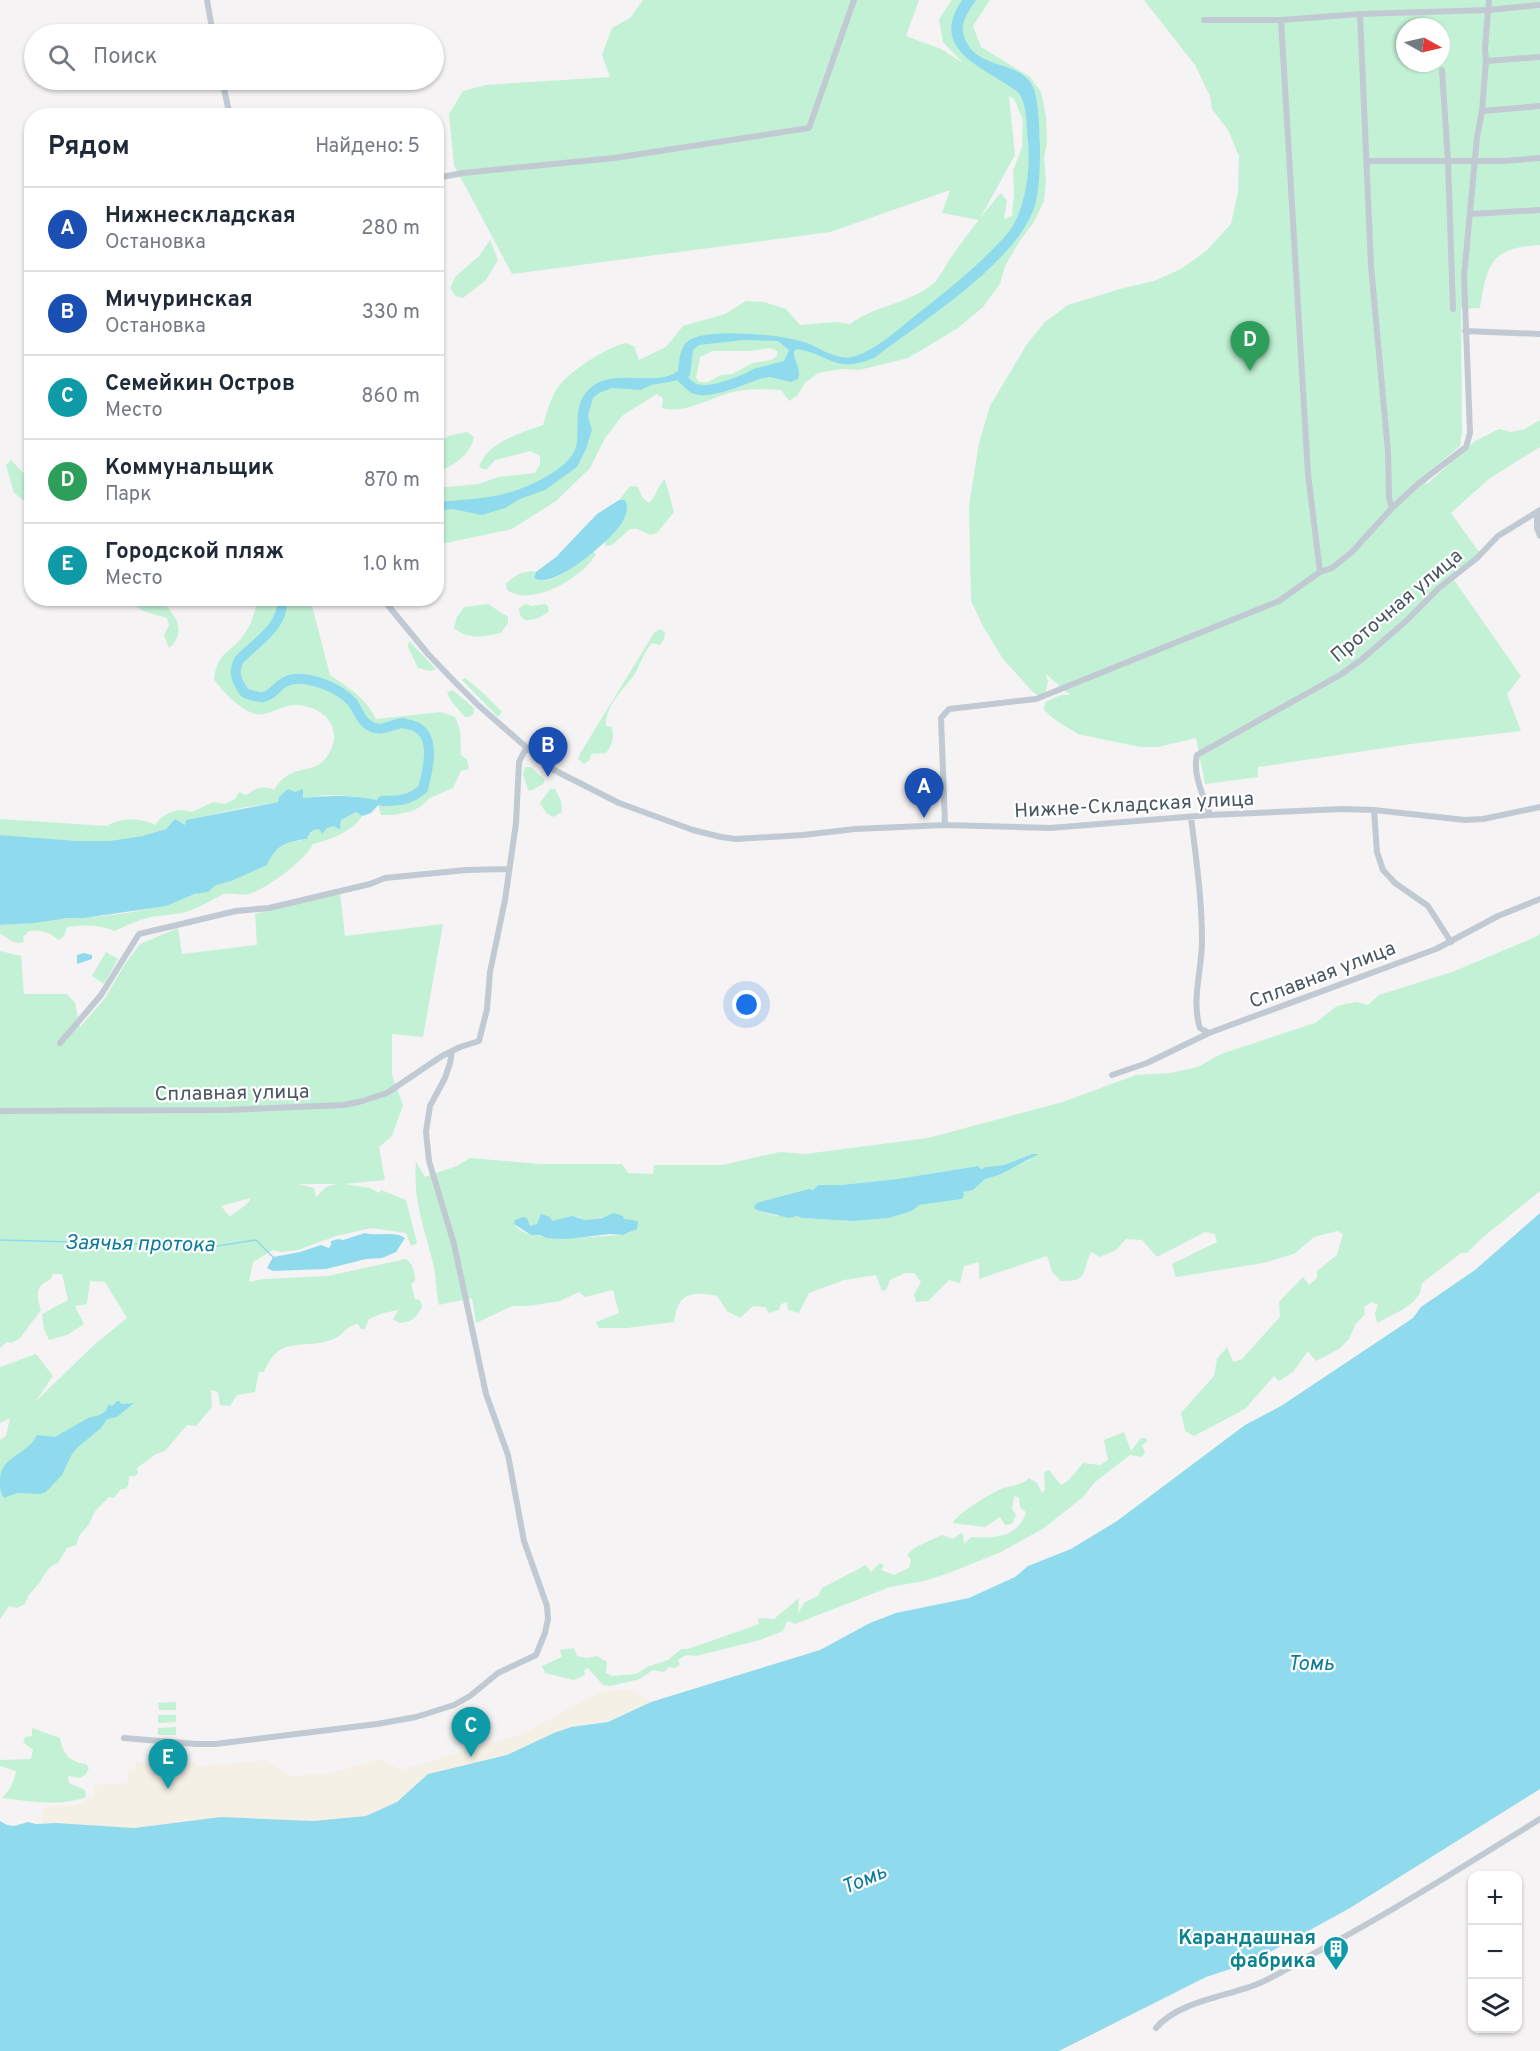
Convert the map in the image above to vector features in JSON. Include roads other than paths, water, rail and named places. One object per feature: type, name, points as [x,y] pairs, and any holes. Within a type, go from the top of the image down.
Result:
[{"type":"street","points":[[207,0],[211,24]]},
{"type":"street","points":[[444,177],[614,158],[809,128],[854,0]]},
{"type":"street","points":[[945,825],[941,718],[949,709],[1024,702],[1050,695],[1279,601],[1320,572],[1332,568],[1352,552],[1392,508],[1418,484],[1466,447],[1470,439],[1464,276],[1477,137],[1482,111],[1489,0]]},
{"type":"street","points":[[1204,20],[1281,20],[1360,14],[1488,10],[1540,5]]},
{"type":"street","points":[[1360,14],[1371,266],[1388,452],[1389,498],[1392,508]]},
{"type":"street","points":[[1281,20],[1308,462],[1320,572]]},
{"type":"street","points":[[1486,61],[1540,57]]},
{"type":"street","points":[[1442,72],[1453,309]]},
{"type":"street","points":[[224,90],[228,108]]},
{"type":"street","points":[[1482,111],[1540,106]]},
{"type":"street","points":[[1367,161],[1475,161],[1540,158]]},
{"type":"street","points":[[1470,214],[1540,210]]},
{"type":"street","points":[[1466,331],[1540,334]]},
{"type":"street","points":[[1539,511],[1537,528],[1540,536]]},
{"type":"street","name":"Проточная улица","points":[[1210,815],[1196,768],[1197,755],[1340,675],[1405,622],[1438,588],[1477,558],[1498,536],[1539,511]]},
{"type":"street","name":"Нижне-Складская улица","points":[[388,606],[415,640],[453,680],[550,768],[619,803],[693,830],[721,837],[736,839],[855,829],[945,825],[1050,828],[1210,815],[1342,809],[1374,810],[1465,820],[1484,819],[1540,807]]},
{"type":"street","points":[[60,1043],[101,995],[139,934],[236,911],[269,908],[328,892],[370,884],[385,878],[508,868],[516,824],[519,762],[526,748]]},
{"type":"street","points":[[1374,810],[1377,852],[1383,870],[1395,883],[1428,906],[1451,942]]},
{"type":"street","points":[[1191,817],[1200,885],[1202,922],[1197,1008],[1199,1026],[1209,1033]]},
{"type":"street","name":"Сплавная улица","points":[[0,1111],[227,1110],[344,1105],[387,1093],[452,1052],[479,1041],[505,900],[508,868]]},
{"type":"street","name":"Сплавная улица","points":[[1112,1075],[1147,1063],[1209,1033],[1451,942],[1498,916],[1540,899]]},
{"type":"street","points":[[124,1738],[215,1744],[377,1724],[454,1705],[498,1673],[536,1655],[545,1633],[548,1619],[547,1606],[524,1541],[510,1463],[486,1394],[454,1244],[429,1161],[426,1132],[430,1106],[445,1078],[452,1052]]},
{"type":"street","points":[[1156,2028],[1161,2021],[1200,2001],[1259,1983],[1347,1936],[1440,1883],[1540,1819]]},
{"type":"water","points":[[962,0],[976,0],[963,27],[968,45],[982,58],[1010,68],[1026,77],[1036,97],[1040,169],[1033,211],[1022,232],[985,272],[963,292],[874,358],[841,364],[797,349],[794,355],[799,375],[798,379],[791,382],[770,377],[744,381],[743,375],[753,369],[784,361],[789,350],[778,341],[743,340],[699,345],[693,350],[690,375],[686,379],[651,385],[641,390],[612,388],[593,398],[588,416],[592,430],[577,467],[545,490],[520,499],[505,508],[482,515],[452,509],[444,510],[444,501],[500,495],[534,483],[557,470],[574,452],[577,443],[578,411],[583,397],[594,385],[604,380],[669,376],[678,371],[679,359],[685,344],[697,337],[710,334],[776,336],[807,343],[838,356],[860,355],[886,339],[946,292],[983,259],[1010,229],[1019,213],[1027,183],[1029,152],[1027,123],[1024,104],[1019,93],[977,66],[956,45],[951,33],[953,18]]},
{"type":"water","points":[[619,500],[625,500],[626,514],[622,523],[607,540],[581,562],[554,578],[543,580],[534,578],[536,572],[556,557],[597,514]]},
{"type":"water","points":[[288,789],[295,792],[303,789],[303,798],[343,796],[382,801],[371,813],[362,816],[356,812],[341,820],[340,830],[334,826],[327,828],[322,834],[319,829],[315,830],[307,839],[283,845],[275,852],[267,865],[216,885],[208,892],[195,894],[166,906],[84,918],[0,925],[0,835],[78,841],[109,841],[142,836],[166,829],[175,819],[185,825],[186,820],[278,802],[279,797]]},
{"type":"water","points":[[84,953],[92,955],[92,959],[77,964],[77,955]]},
{"type":"water","points":[[1032,1154],[1039,1154],[999,1175],[985,1179],[973,1190],[963,1192],[962,1199],[919,1205],[912,1211],[889,1218],[853,1221],[797,1216],[789,1218],[756,1210],[754,1207],[757,1203],[809,1189],[813,1190],[818,1185],[897,1179],[978,1166],[981,1169],[1004,1165]]},
{"type":"water","points":[[614,1213],[623,1216],[624,1219],[638,1221],[637,1229],[623,1235],[610,1234],[566,1239],[531,1235],[514,1224],[515,1220],[523,1217],[527,1218],[530,1226],[537,1224],[541,1214],[550,1217],[552,1221],[572,1216],[585,1220],[602,1218]]},
{"type":"water","name":"Томь","points":[[1540,1213],[1540,1789],[1350,1908],[1252,1962],[1206,1977],[1059,2051],[0,2051],[0,1821],[14,1826],[28,1822],[134,1828],[221,1817],[313,1821],[366,1816],[397,1802],[428,1774],[507,1755],[571,1727],[608,1722],[651,1702],[820,1650],[870,1623],[896,1613],[969,1598],[1015,1577],[1028,1566],[1071,1549],[1117,1521],[1245,1425],[1281,1406],[1413,1318],[1421,1307],[1475,1270]]},
{"type":"water","points":[[365,1233],[396,1234],[405,1238],[396,1252],[382,1258],[366,1259],[326,1269],[273,1271],[267,1268],[273,1257],[321,1245],[329,1248],[331,1241]]},
{"type":"water","points":[[117,1401],[121,1404],[134,1403],[117,1417],[107,1419],[101,1428],[78,1447],[62,1475],[46,1492],[17,1493],[4,1498],[0,1489],[1,1472],[9,1460],[33,1442],[37,1435],[55,1437],[88,1418],[100,1415],[106,1411],[108,1405],[112,1406]]},
{"type":"waterway","points":[[682,378],[693,388],[707,390],[756,375]]},
{"type":"waterway","points":[[282,606],[279,617],[268,633],[239,660],[236,669],[238,681],[245,693],[261,697],[268,696],[283,683],[294,679],[316,682],[329,686],[347,697],[362,719],[372,727],[380,729],[402,723],[419,729],[425,735],[429,752],[423,789],[414,796],[404,799],[382,801]]},
{"type":"waterway","name":"Заячья протока","points":[[0,1240],[217,1246],[256,1240],[273,1257]]},
{"type":"place","name":"Коммунальщик","points":[[1250,371]]},
{"type":"place","name":"Мичуринская","points":[[548,777]]},
{"type":"place","name":"Нижнескладская","points":[[924,818]]},
{"type":"place","name":"Семейкин Остров","points":[[471,1757]]},
{"type":"place","name":"Городской пляж","points":[[168,1789]]},
{"type":"place","name":"Карандашная фабрика","points":[[1336,1972]]}]
